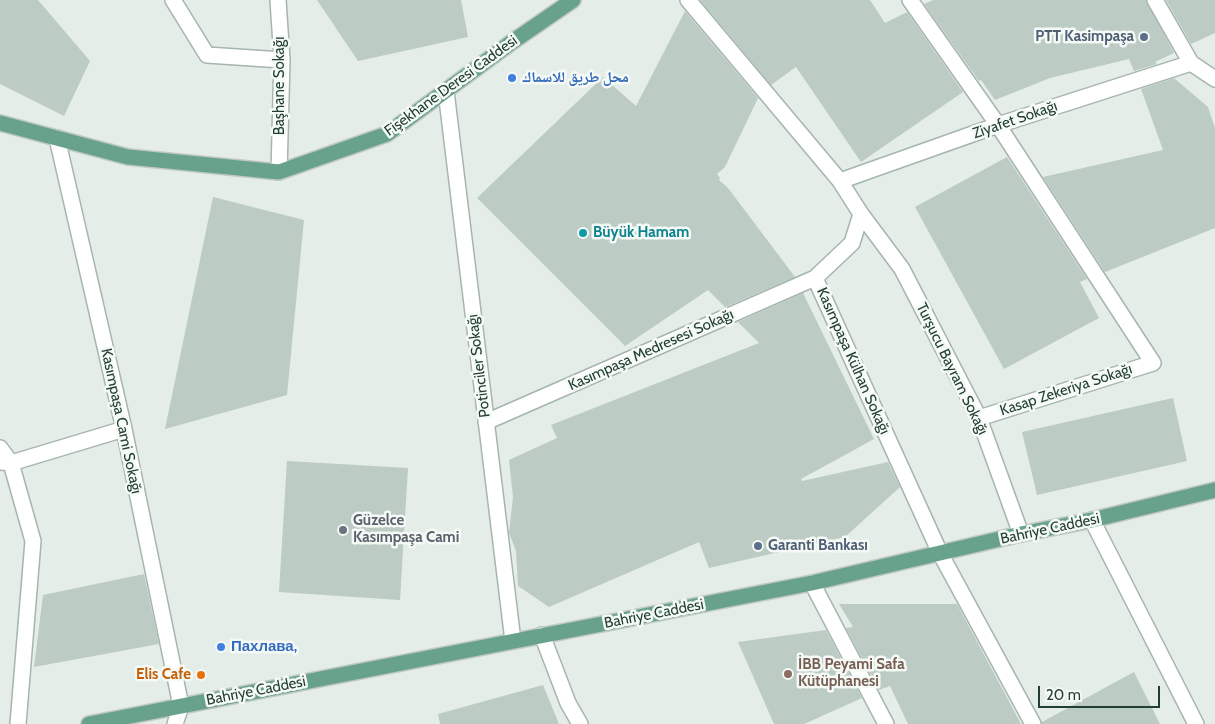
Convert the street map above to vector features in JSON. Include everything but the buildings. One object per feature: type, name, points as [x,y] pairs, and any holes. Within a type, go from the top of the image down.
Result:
[{"type":"main road","name":"Fişekhane Deresi Caddesi","points":[[0,123],[128,157],[279,172],[387,134],[512,42],[574,0]]},
{"type":"main road","name":"Bahriye Caddesi","points":[[89,724],[812,583],[1021,534],[1092,520],[1215,490]]},
{"type":"street","points":[[173,0],[207,55],[282,60]]},
{"type":"street","name":"Başhane Sokağı","points":[[278,0],[282,60],[279,172]]},
{"type":"street","points":[[688,0],[840,181],[861,214]]},
{"type":"street","points":[[910,0],[998,125]]},
{"type":"street","points":[[1155,0],[1191,63],[1215,79]]},
{"type":"street","name":"Ziyafet Sokağı","points":[[840,181],[998,125],[1191,63]]},
{"type":"street","name":"Potinciler Sokağı","points":[[446,91],[513,641]]},
{"type":"street","name":"Kasap Zekeriya Sokağı","points":[[979,418],[1152,362],[998,125]]},
{"type":"street","name":"Kasımpaşa Cami Sokağı","points":[[57,138],[124,428],[182,706]]},
{"type":"street","name":"Kasımpaşa Külhan Sokağı","points":[[861,214],[852,243],[815,278],[940,553],[1033,724]]},
{"type":"street","name":"Turşucu Bayram Sokağı","points":[[861,214],[902,269],[979,418],[1021,534]]},
{"type":"street","name":"Kasımpaşa Medresesi Sokağı","points":[[486,422],[815,278]]},
{"type":"street","points":[[6,462],[124,428]]},
{"type":"street","points":[[0,448],[33,541],[18,724]]},
{"type":"street","points":[[1092,520],[1196,724]]},
{"type":"street","points":[[812,583],[886,724]]},
{"type":"street","points":[[542,635],[568,703],[580,724]]},
{"type":"street","points":[[175,724],[182,706]]},
{"type":"place","name":"PTT Kasimpaşa","points":[[1144,37]]},
{"type":"place","name":"محل طريق للاسماك","points":[[512,78]]},
{"type":"place","name":"Büyük Hamam","points":[[583,233]]},
{"type":"place","name":"Güzelce Kasımpaşa Cami","points":[[343,530]]},
{"type":"place","name":"Garanti Bankası","points":[[758,546]]},
{"type":"place","name":"Пахлава,","points":[[221,647]]},
{"type":"place","name":"İBB Peyami Safa Kütüphanesi","points":[[788,674]]},
{"type":"place","name":"Elis Cafe","points":[[201,675]]}]
